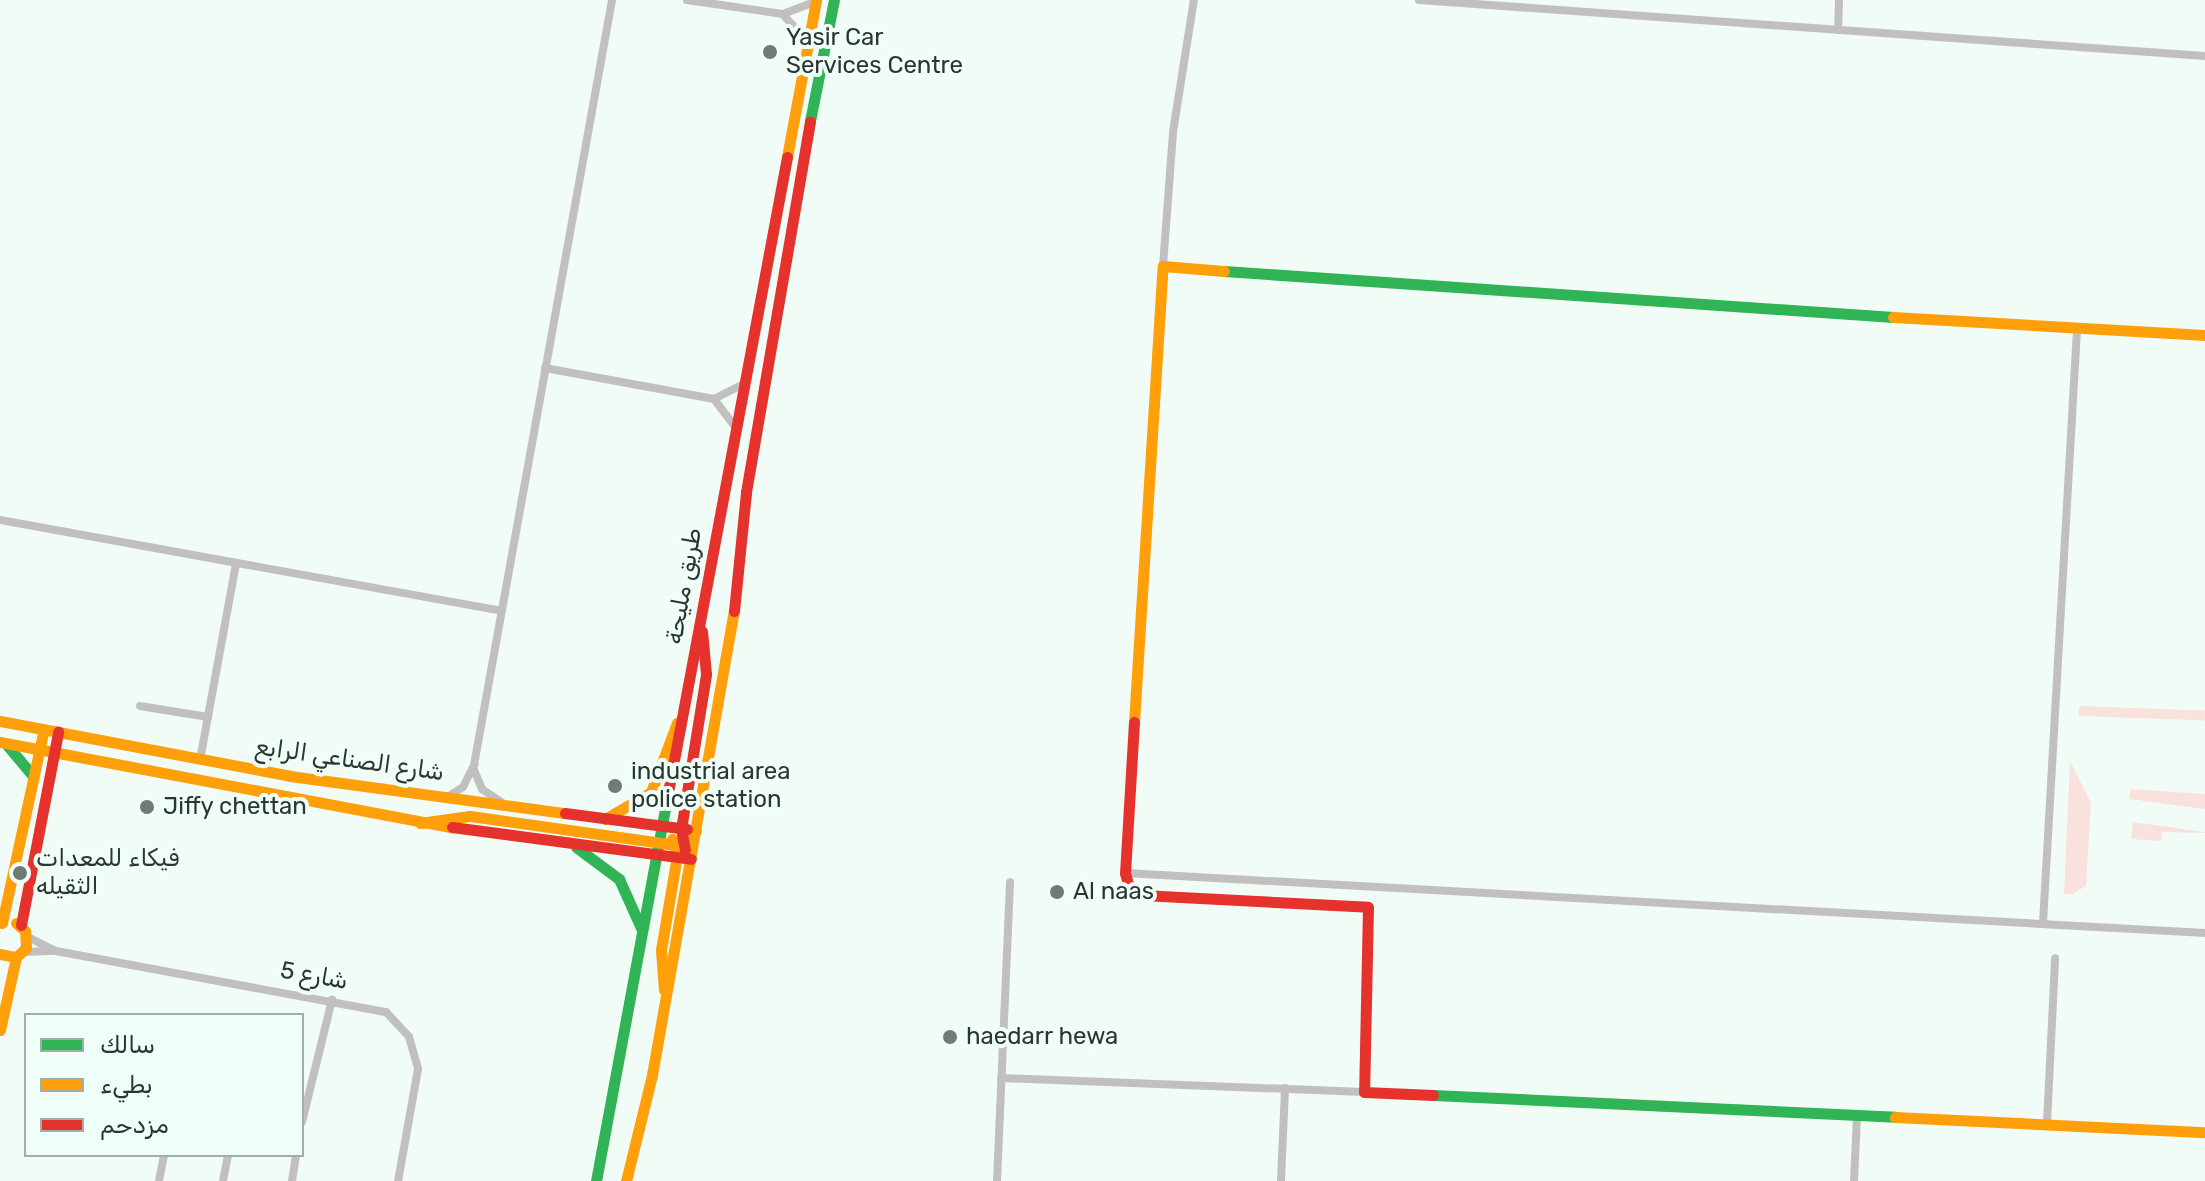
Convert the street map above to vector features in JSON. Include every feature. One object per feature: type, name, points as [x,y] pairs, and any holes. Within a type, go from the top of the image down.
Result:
[{"type":"main road","name":"طريق مليحة","points":[[596,1180],[816,0]]},
{"type":"main road","name":"طريق مليحة","points":[[626,1181],[691,859],[681,847],[696,831],[733,641],[744,504],[782,267],[834,0]]},
{"type":"main road","points":[[2205,335],[1631,302],[1163,266],[1125,873],[1129,887],[1142,895],[1368,907],[1364,1092],[2205,1132]]},
{"type":"main road","points":[[665,994],[661,950],[681,847],[681,829],[706,674],[701,622]]},
{"type":"main road","points":[[605,819],[651,792],[682,718]]},
{"type":"main road","name":"شارع الصناعي الرابع","points":[[0,721],[200,760],[696,831]]},
{"type":"main road","points":[[21,925],[1,924],[44,729]]},
{"type":"main road","points":[[0,1030],[19,955],[28,937],[21,925],[58,732]]},
{"type":"main road","name":"شارع الصناعي الرابع","points":[[1,742],[420,823],[658,857]]},
{"type":"main road","points":[[1,742],[21,756],[33,776]]},
{"type":"main road","points":[[420,823],[470,816],[681,847]]},
{"type":"main road","points":[[663,827],[681,847]]},
{"type":"main road","points":[[576,847],[619,879],[634,903],[642,936]]},
{"type":"main road","points":[[658,857],[681,847]]},
{"type":"main road","points":[[0,954],[19,955]]},
{"type":"street","points":[[449,796],[468,781],[474,765],[612,0]]},
{"type":"street","points":[[687,0],[783,14],[816,0]]},
{"type":"street","points":[[1163,266],[1173,132],[1194,0]]},
{"type":"street","points":[[1419,0],[2205,56]]},
{"type":"street","points":[[1838,30],[1839,0]]},
{"type":"street","points":[[783,14],[809,42]]},
{"type":"street","points":[[2043,923],[2077,329]]},
{"type":"street","points":[[545,368],[714,399],[743,384]]},
{"type":"street","points":[[714,399],[735,429]]},
{"type":"street","points":[[0,520],[502,611]]},
{"type":"street","points":[[200,760],[236,563]]},
{"type":"street","points":[[140,706],[208,717]]},
{"type":"street","points":[[474,765],[482,789],[503,803]]},
{"type":"street","points":[[1125,873],[2205,933]]},
{"type":"street","points":[[997,1181],[1010,882]]},
{"type":"street","name":"شارع 5","points":[[28,937],[56,951]]},
{"type":"street","name":"شارع 5","points":[[19,955],[56,951],[386,1012],[414,1047],[417,1080],[398,1181]]},
{"type":"street","points":[[2047,1124],[2055,958]]},
{"type":"street","points":[[304,1112],[332,1000]]},
{"type":"street","points":[[304,1065],[313,1067]]},
{"type":"street","points":[[1001,1078],[1364,1092]]},
{"type":"street","points":[[1281,1181],[1285,1088]]},
{"type":"street","points":[[1854,1181],[1857,1114]]},
{"type":"street","points":[[159,1181],[164,1157]]},
{"type":"street","points":[[223,1181],[228,1157]]},
{"type":"street","points":[[292,1181],[296,1157]]},
{"type":"shaded area","points":[[2079,706],[2205,710],[2205,720],[2079,716]]},
{"type":"shaded area","points":[[2070,761],[2091,803],[2086,886],[2072,894],[2064,894]]},
{"type":"shaded area","points":[[2131,789],[2205,794],[2205,809],[2129,799]]},
{"type":"shaded area","points":[[2133,822],[2205,833],[2162,832],[2161,841],[2131,839]]},
{"type":"traffic: fast","points":[[810,121],[834,0]]},
{"type":"traffic: fast","points":[[1224,271],[1893,317]]},
{"type":"traffic: fast","points":[[7,745],[33,776]]},
{"type":"traffic: fast","points":[[596,1181],[669,787]]},
{"type":"traffic: fast","points":[[576,847],[619,879],[641,928]]},
{"type":"traffic: fast","points":[[1433,1095],[1895,1117]]},
{"type":"traffic: slow","points":[[787,157],[816,0]]},
{"type":"traffic: slow","points":[[1134,722],[1163,266],[1224,271]]},
{"type":"traffic: slow","points":[[1893,317],[2205,335]]},
{"type":"traffic: slow","points":[[626,1181],[652,1075],[734,611]]},
{"type":"traffic: slow","points":[[0,721],[290,776],[565,813]]},
{"type":"traffic: slow","points":[[605,819],[651,792],[677,723]]},
{"type":"traffic: slow","points":[[2,923],[44,729]]},
{"type":"traffic: slow","points":[[0,742],[452,827]]},
{"type":"traffic: slow","points":[[420,823],[470,816],[669,844],[688,840],[696,831]]},
{"type":"traffic: slow","points":[[664,990],[661,950],[677,855],[672,839]]},
{"type":"traffic: slow","points":[[0,954],[16,957],[26,948],[25,931],[16,923]]},
{"type":"traffic: slow","points":[[0,1030],[16,957]]},
{"type":"traffic: slow","points":[[1895,1117],[2205,1132]]},
{"type":"traffic: jam","points":[[734,611],[746,492],[810,121]]},
{"type":"traffic: jam","points":[[669,787],[787,157]]},
{"type":"traffic: jam","points":[[685,850],[681,829],[706,674],[702,631]]},
{"type":"traffic: jam","points":[[1134,722],[1125,873],[1129,887],[1142,895],[1368,907],[1364,1092],[1433,1095]]},
{"type":"traffic: jam","points":[[21,925],[58,732]]},
{"type":"traffic: jam","points":[[565,813],[687,829]]},
{"type":"traffic: jam","points":[[452,827],[691,859]]},
{"type":"place","name":"Yasir Car Services Centre","points":[[770,52]]},
{"type":"place","name":"industrial area police station","points":[[615,786]]},
{"type":"place","name":"Jiffy chettan","points":[[147,807]]},
{"type":"place","name":"فيكاء للمعدات الثقيله","points":[[20,873]]},
{"type":"place","name":"Al naas","points":[[1057,892]]},
{"type":"place","name":"haedarr hewa","points":[[950,1037]]}]
